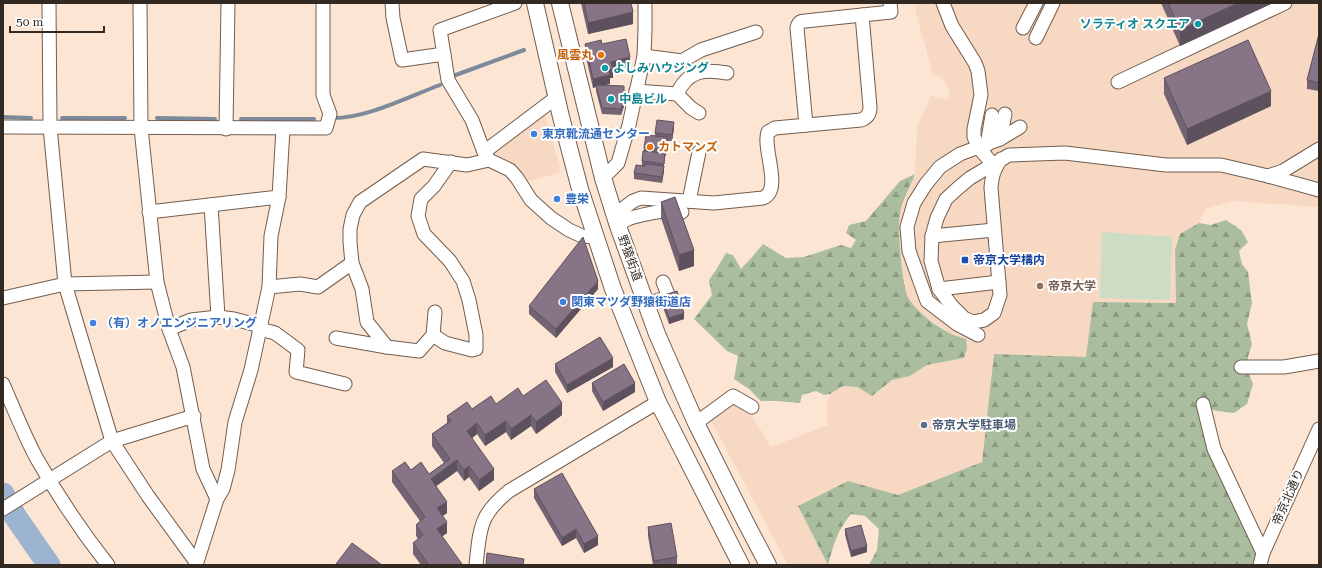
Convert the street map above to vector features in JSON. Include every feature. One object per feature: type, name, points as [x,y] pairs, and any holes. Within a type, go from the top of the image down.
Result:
[{"type":"main road","name":"野猿街道","points":[[534,3],[580,190],[629,329],[658,402],[741,565]]},
{"type":"main road","name":"野猿街道","points":[[560,3],[603,178],[658,334],[696,423],[768,565]]},
{"type":"main road","points":[[561,117],[570,123],[576,122],[581,118],[586,108]]},
{"type":"main road","points":[[580,190],[603,178]]},
{"type":"street","points":[[49,3],[50,127],[66,284],[112,441],[148,496],[196,564]]},
{"type":"street","points":[[140,3],[141,128],[157,282],[169,329],[183,367],[194,416],[203,469],[217,499]]},
{"type":"street","points":[[226,129],[228,3]]},
{"type":"street","points":[[3,127],[226,129],[326,128],[330,114],[323,95],[323,3]]},
{"type":"street","points":[[392,3],[393,18],[402,60],[444,54]]},
{"type":"street","points":[[515,3],[495,7],[440,30],[448,80],[472,120],[487,156],[510,170],[531,200],[551,218],[575,233],[582,236],[596,238]]},
{"type":"street","points":[[603,178],[618,163],[622,150],[644,56],[645,3]]},
{"type":"street","points":[[806,125],[797,28],[798,24],[805,20],[891,12],[890,3]]},
{"type":"street","points":[[943,3],[952,26],[972,58],[978,71],[981,95],[974,129],[974,137],[983,146],[996,164]]},
{"type":"street","points":[[1023,28],[1036,3]]},
{"type":"street","points":[[1036,38],[1053,3]]},
{"type":"street","points":[[1118,82],[1285,3]]},
{"type":"street","points":[[617,220],[686,207],[763,198],[767,196],[772,189],[766,140],[768,132],[775,128],[860,120],[868,116],[870,107],[862,15]]},
{"type":"street","points":[[644,56],[682,61],[700,50],[756,32]]},
{"type":"street","points":[[677,94],[686,79],[693,75],[711,70],[727,73]]},
{"type":"street","points":[[636,91],[677,94],[691,108],[699,113]]},
{"type":"street","points":[[387,347],[367,322],[362,289],[352,263],[350,229],[353,215],[360,202],[423,159],[467,165],[487,156],[557,97]]},
{"type":"street","points":[[983,146],[998,114],[1000,139]]},
{"type":"street","points":[[978,334],[957,324],[927,301],[909,251],[907,227],[914,203],[926,184],[940,167],[960,154],[1000,139],[1020,127]]},
{"type":"street","points":[[196,564],[217,499],[223,489],[228,470],[235,422],[251,370],[269,286],[271,236],[280,197],[283,129]]},
{"type":"street","points":[[1268,176],[1284,171],[1319,149]]},
{"type":"street","points":[[686,207],[699,152]]},
{"type":"street","points":[[996,164],[992,177],[991,188],[1000,295],[994,313],[984,320],[972,322],[964,318],[952,306],[940,289],[931,261],[932,236],[937,218],[946,199],[958,188],[1009,155],[1065,153],[1166,165],[1221,165],[1319,190]]},
{"type":"street","points":[[1298,163],[1319,156]]},
{"type":"street","points":[[433,336],[445,343],[472,350],[476,349],[476,336],[464,281],[450,261],[424,234],[418,216],[421,199],[434,186],[452,162]]},
{"type":"street","points":[[149,212],[280,197]]},
{"type":"street","points":[[617,220],[633,201],[641,198],[686,207]]},
{"type":"street","points":[[211,205],[218,317]]},
{"type":"street","points":[[932,236],[994,230]]},
{"type":"street","points":[[269,286],[300,284],[318,287],[352,263]]},
{"type":"street","points":[[3,298],[66,284],[157,282]]},
{"type":"street","points":[[656,301],[669,297],[663,282]]},
{"type":"street","points":[[940,289],[999,282]]},
{"type":"street","points":[[336,338],[419,352],[433,336],[435,312]]},
{"type":"street","points":[[169,329],[191,320],[218,317],[234,319],[275,333],[298,350],[296,372],[345,384]]},
{"type":"street","points":[[1241,367],[1284,367],[1319,361]]},
{"type":"street","points":[[3,384],[37,458],[45,483],[108,565]]},
{"type":"street","points":[[696,423],[733,396],[752,407]]},
{"type":"street","points":[[476,565],[483,522],[489,510],[496,501],[509,491],[658,402]]},
{"type":"street","points":[[1203,404],[1214,449],[1262,559]]},
{"type":"street","points":[[3,510],[112,441],[194,416]]},
{"type":"street","name":"帝京北通り","points":[[1262,559],[1319,429]]},
{"type":"shaded area","name":"帝京大学","points":[[915,3],[1319,3],[1319,207],[1232,201],[1206,209],[1199,223],[1180,234],[1175,250],[1176,303],[1093,302],[1086,357],[994,354],[982,462],[898,495],[848,481],[798,506],[828,565],[788,565],[709,417],[734,401],[748,409],[771,447],[828,425],[826,405],[830,394],[843,386],[857,387],[872,396],[892,380],[910,376],[927,365],[964,358],[956,337],[920,313],[908,298],[903,274],[899,245],[899,215],[915,174],[917,127],[931,96],[948,100],[950,91],[942,77],[933,75],[916,13]]},
{"type":"shaded area","name":"東京靴流通センター","points":[[545,115],[561,172],[523,183],[489,153]]},
{"type":"green space","points":[[915,174],[902,204],[899,221],[901,258],[906,293],[920,312],[934,324],[966,339],[967,348],[964,358],[927,365],[910,376],[892,380],[872,396],[857,387],[843,386],[830,394],[824,395],[816,391],[802,395],[800,403],[761,401],[749,389],[734,379],[738,356],[727,351],[694,319],[712,295],[709,280],[726,253],[733,255],[741,269],[763,244],[786,258],[804,257],[841,245],[851,248],[856,240],[846,233],[849,225],[866,221],[900,181]]},
{"type":"green space","points":[[1226,220],[1241,230],[1248,242],[1239,251],[1242,264],[1248,272],[1252,303],[1247,324],[1252,344],[1248,357],[1249,374],[1253,384],[1247,404],[1234,413],[1217,411],[1198,405],[1257,548],[1253,565],[869,565],[877,550],[879,529],[865,516],[851,514],[839,532],[828,565],[798,506],[848,481],[898,495],[982,462],[994,354],[1086,357],[1093,302],[1176,303],[1175,250],[1180,234],[1199,223],[1211,225]]},
{"type":"green space","points":[[1102,232],[1172,237],[1170,300],[1100,298]]},
{"type":"building","points":[[584,3],[631,3],[633,12],[588,23]]},
{"type":"building","points":[[1168,3],[1238,3],[1180,30]]},
{"type":"building","points":[[1319,34],[1319,83],[1307,80]]},
{"type":"building","name":"よしみハウジング","points":[[626,39],[630,57],[611,62],[613,69],[609,70],[610,75],[593,79],[585,44],[601,40],[602,44]]},
{"type":"building","points":[[1248,40],[1271,91],[1187,129],[1164,78]]},
{"type":"building","name":"中島ビル","points":[[596,85],[624,86],[624,100],[621,109],[602,108]]},
{"type":"building","points":[[657,120],[674,122],[672,135],[655,133]]},
{"type":"building","points":[[646,135],[667,137],[666,150],[644,148]]},
{"type":"building","points":[[643,151],[665,153],[664,164],[642,161]]},
{"type":"building","points":[[646,164],[664,166],[662,177],[634,173],[636,165],[645,166]]},
{"type":"building","points":[[675,197],[694,250],[679,255],[661,202]]},
{"type":"building","name":"関東マツダ野猿街道店","points":[[583,237],[598,281],[556,329],[529,306]]},
{"type":"building","points":[[677,291],[684,313],[669,318],[661,296]]},
{"type":"building","points":[[600,337],[613,358],[567,385],[555,364]]},
{"type":"building","points":[[624,364],[635,383],[603,402],[592,383]]},
{"type":"building","points":[[546,380],[562,403],[536,422],[531,415],[511,429],[506,421],[485,435],[477,423],[467,431],[494,469],[479,480],[469,466],[464,470],[457,460],[431,479],[447,502],[437,508],[447,522],[437,529],[462,564],[429,565],[413,543],[423,535],[416,525],[425,517],[392,471],[405,462],[411,470],[421,462],[429,474],[450,459],[432,434],[451,421],[447,416],[467,402],[472,409],[491,396],[496,404],[518,388],[523,396]]},
{"type":"building","points":[[562,473],[598,536],[584,544],[576,529],[562,538],[534,489]]},
{"type":"building","points":[[671,523],[677,557],[654,561],[648,527]]},
{"type":"building","points":[[861,525],[867,546],[851,551],[845,529]]},
{"type":"building","points":[[352,543],[382,565],[336,564]]},
{"type":"building","points":[[487,553],[524,559],[523,565],[486,565]]},
{"type":"waterway","points":[[453,76],[524,50]]},
{"type":"waterway","points":[[333,118],[360,115],[373,111],[440,85]]},
{"type":"waterway","points":[[3,117],[31,118]]},
{"type":"waterway","points":[[62,118],[125,118]]},
{"type":"waterway","points":[[157,118],[215,119]]},
{"type":"waterway","points":[[241,119],[314,119]]},
{"type":"waterway","points":[[3,494],[15,516],[49,565]]},
{"type":"place","name":"ソラティオ スクエア","points":[[1198,24]]},
{"type":"place","name":"風雲丸","points":[[601,55]]},
{"type":"place","name":"よしみハウジング","points":[[605,68]]},
{"type":"place","name":"中島ビル","points":[[611,99]]},
{"type":"place","name":"東京靴流通センター","points":[[534,134]]},
{"type":"place","name":"カトマンズ","points":[[650,147]]},
{"type":"place","name":"豊栄","points":[[557,199]]},
{"type":"place","name":"帝京大学構内","points":[[965,260]]},
{"type":"place","name":"帝京大学","points":[[1040,286]]},
{"type":"place","name":"関東マツダ野猿街道店","points":[[563,302]]},
{"type":"place","name":"（有）オノエンジニアリング","points":[[93,323]]},
{"type":"place","name":"帝京大学駐車場","points":[[924,425]]}]
